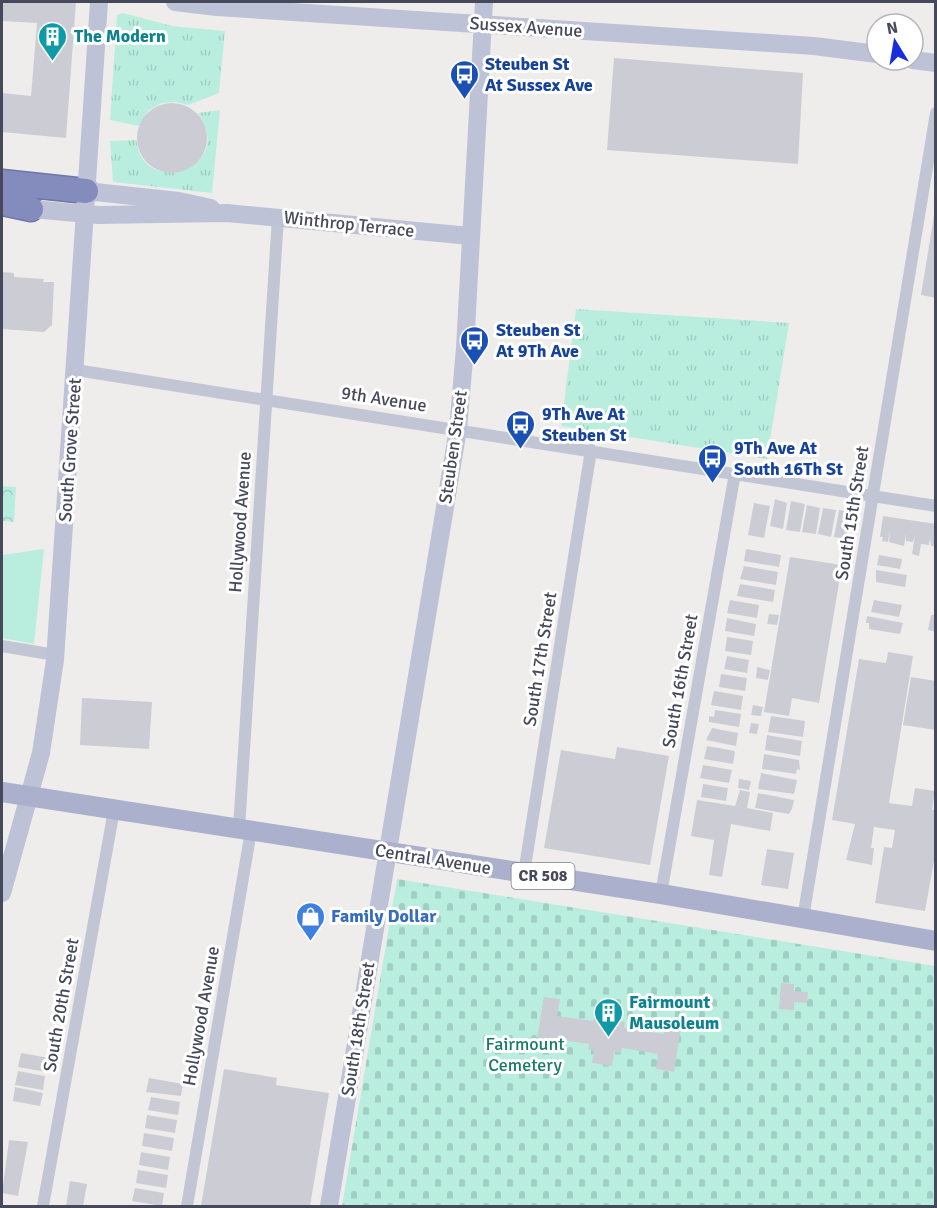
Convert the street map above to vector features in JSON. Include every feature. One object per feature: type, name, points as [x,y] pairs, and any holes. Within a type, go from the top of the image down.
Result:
[{"type":"highway","points":[[2,182],[86,203]]},
{"type":"highway","points":[[2,203],[31,209]]},
{"type":"main road","name":"South Grove Street","points":[[2,893],[41,753],[55,655],[99,2]]},
{"type":"main road","name":"Sussex Avenue","points":[[175,2],[217,7],[814,46],[865,52]]},
{"type":"main road","name":"Steuben Street","points":[[386,852],[458,429],[465,348],[484,2]]},
{"type":"main road","name":"Winthrop Terrace","points":[[2,208],[31,209],[86,203],[179,201],[227,213],[470,236]]},
{"type":"main road","name":"Central Avenue","points":[[2,792],[661,894],[936,941]]},
{"type":"main road","name":"South 18th Street","points":[[329,1206],[386,852]]},
{"type":"street","name":"South 15th Street","points":[[803,918],[936,113]]},
{"type":"street","name":"Hollywood Avenue","points":[[187,1206],[245,830],[266,399],[278,217]]},
{"type":"street","name":"9th Avenue","points":[[76,370],[591,450],[936,507]]},
{"type":"street","name":"South 17th Street","points":[[524,873],[591,450]]},
{"type":"street","name":"South 16th Street","points":[[661,894],[735,473]]},
{"type":"street","points":[[2,646],[55,655]]},
{"type":"street","name":"South 20th Street","points":[[43,1206],[114,810]]},
{"type":"green space","points":[[123,13],[172,26],[225,31],[219,93],[188,105],[176,102],[162,103],[149,110],[139,126],[110,120],[117,15]]},
{"type":"green space","points":[[220,110],[212,193],[113,182],[110,141],[137,140],[142,158],[153,168],[168,172],[183,170],[197,162],[206,150],[207,133],[198,113]]},
{"type":"green space","points":[[576,309],[789,323],[767,459],[561,426]]},
{"type":"green space","points":[[2,486],[16,487],[14,522],[2,521]]},
{"type":"green space","points":[[44,549],[34,644],[2,638],[2,555]]},
{"type":"green space","name":"Fairmount Cemetery","points":[[397,879],[935,966],[935,1206],[342,1206]]},
{"type":"building","name":"The Modern","points":[[2,2],[76,2],[66,138],[2,132],[2,93],[31,96],[37,23],[2,21]]},
{"type":"building","points":[[614,58],[803,73],[798,164],[607,150]]},
{"type":"building","points":[[179,103],[192,109],[201,118],[205,124],[207,138],[205,152],[197,163],[186,171],[165,173],[147,163],[139,152],[137,131],[147,113],[158,105]]},
{"type":"building","points":[[934,215],[936,215],[936,298],[921,295]]},
{"type":"building","points":[[2,272],[14,273],[14,277],[54,282],[52,325],[44,332],[2,329]]},
{"type":"building","points":[[775,499],[787,503],[783,529],[770,526]]},
{"type":"building","points":[[791,501],[805,504],[800,532],[786,530]]},
{"type":"building","points":[[754,503],[770,506],[764,538],[748,535]]},
{"type":"building","points":[[807,505],[820,508],[816,534],[802,532]]},
{"type":"building","points":[[823,508],[836,510],[831,537],[818,534]]},
{"type":"building","points":[[839,510],[852,512],[847,539],[834,537]]},
{"type":"building","points":[[883,516],[936,524],[936,546],[931,546],[930,538],[929,545],[921,544],[919,556],[912,554],[915,535],[913,542],[906,541],[906,534],[904,546],[889,542],[890,531],[888,542],[882,541],[883,537],[880,537]]},
{"type":"building","points":[[746,549],[781,555],[779,567],[744,561]]},
{"type":"building","points":[[879,555],[902,559],[900,569],[877,565]]},
{"type":"building","points":[[790,557],[842,565],[819,703],[792,698],[789,716],[764,712]]},
{"type":"building","points":[[744,566],[778,572],[776,585],[740,579]]},
{"type":"building","points":[[876,570],[907,575],[905,587],[876,582]]},
{"type":"building","points":[[740,584],[775,590],[773,602],[737,596]]},
{"type":"building","points":[[730,600],[759,605],[757,618],[727,613]]},
{"type":"building","points":[[874,600],[902,605],[899,617],[871,612]]},
{"type":"building","points":[[769,614],[779,615],[777,625],[767,624]]},
{"type":"building","points":[[931,615],[936,615],[936,632],[928,630]]},
{"type":"building","points":[[867,616],[903,623],[900,634],[869,629],[869,623],[866,623]]},
{"type":"building","points":[[727,618],[756,624],[754,636],[725,631]]},
{"type":"building","points":[[727,637],[753,641],[751,655],[725,651]]},
{"type":"building","points":[[888,652],[913,656],[889,803],[912,806],[915,788],[935,791],[932,810],[936,810],[936,850],[925,911],[875,903],[884,847],[892,848],[895,830],[874,827],[871,848],[874,848],[872,865],[846,860],[855,824],[832,820],[859,659],[886,663]]},
{"type":"building","points":[[727,656],[749,660],[747,673],[724,669]]},
{"type":"building","points":[[757,667],[770,670],[768,680],[756,678]]},
{"type":"building","points":[[721,674],[747,678],[745,691],[719,687]]},
{"type":"building","points":[[911,677],[936,681],[936,730],[903,725]]},
{"type":"building","points":[[714,691],[743,696],[741,710],[711,705]]},
{"type":"building","points":[[82,698],[152,702],[149,749],[80,745]]},
{"type":"building","points":[[753,705],[763,707],[761,716],[751,715]]},
{"type":"building","points":[[715,710],[741,714],[739,727],[709,722],[709,716],[714,717]]},
{"type":"building","points":[[771,716],[805,721],[803,737],[768,732]]},
{"type":"building","points":[[751,723],[759,724],[757,734],[749,733]]},
{"type":"building","points":[[712,728],[738,733],[736,746],[706,740]]},
{"type":"building","points":[[767,735],[802,741],[800,756],[765,750]]},
{"type":"building","points":[[707,746],[735,751],[733,764],[704,759]]},
{"type":"building","points":[[617,747],[669,756],[650,865],[544,848],[561,750],[615,759]]},
{"type":"building","points":[[764,754],[799,760],[800,770],[797,769],[796,774],[762,769]]},
{"type":"building","points":[[703,765],[732,770],[729,783],[700,778]]},
{"type":"building","points":[[761,773],[797,780],[794,794],[758,789]]},
{"type":"building","points":[[739,779],[751,781],[749,790],[738,788]]},
{"type":"building","points":[[703,784],[728,788],[726,801],[701,797]]},
{"type":"building","points":[[740,790],[750,792],[747,808],[773,813],[770,831],[731,824],[722,877],[709,875],[714,840],[691,836],[697,800],[735,806]]},
{"type":"building","points":[[758,793],[794,800],[792,809],[789,814],[755,808]]},
{"type":"building","points":[[767,849],[794,853],[788,889],[761,885]]},
{"type":"building","points":[[781,983],[794,984],[794,991],[808,992],[807,1003],[794,1002],[794,1010],[779,1009]]},
{"type":"building","name":"Fairmount Mausoleum","points":[[544,997],[560,999],[557,1016],[593,1021],[594,1017],[625,1022],[624,1028],[664,1034],[666,1019],[682,1021],[674,1072],[656,1069],[658,1054],[622,1048],[621,1053],[614,1052],[612,1066],[592,1063],[594,1051],[588,1049],[589,1044],[556,1039],[553,1053],[535,1050]]},
{"type":"building","points":[[21,1053],[49,1058],[46,1072],[18,1067]]},
{"type":"building","points":[[224,1069],[277,1078],[276,1085],[329,1093],[310,1206],[201,1206]]},
{"type":"building","points":[[18,1071],[45,1076],[43,1090],[15,1085]]},
{"type":"building","points":[[149,1078],[183,1084],[181,1096],[146,1092]]},
{"type":"building","points":[[15,1087],[43,1093],[40,1106],[13,1101]]},
{"type":"building","points":[[151,1097],[180,1102],[178,1115],[148,1110]]},
{"type":"building","points":[[147,1115],[177,1120],[175,1133],[145,1128]]},
{"type":"building","points":[[144,1133],[174,1138],[172,1151],[142,1146]]},
{"type":"building","points":[[9,1140],[28,1142],[18,1196],[2,1193]]},
{"type":"building","points":[[141,1152],[170,1157],[168,1170],[139,1165]]},
{"type":"building","points":[[138,1170],[168,1175],[166,1188],[136,1183]]},
{"type":"building","points":[[70,1181],[87,1184],[83,1206],[66,1206]]},
{"type":"building","points":[[135,1188],[164,1193],[162,1206],[132,1201]]},
{"type":"place","name":"The Modern","points":[[53,62]]},
{"type":"place","name":"Steuben St At Sussex Ave","points":[[464,100]]},
{"type":"place","name":"Steuben St At 9Th Ave","points":[[475,366]]},
{"type":"place","name":"9Th Ave At Steuben St","points":[[521,450]]},
{"type":"place","name":"9Th Ave At South 16Th St","points":[[713,484]]},
{"type":"place","name":"Family Dollar","points":[[310,942]]},
{"type":"place","name":"Fairmount Mausoleum","points":[[608,1038]]}]
